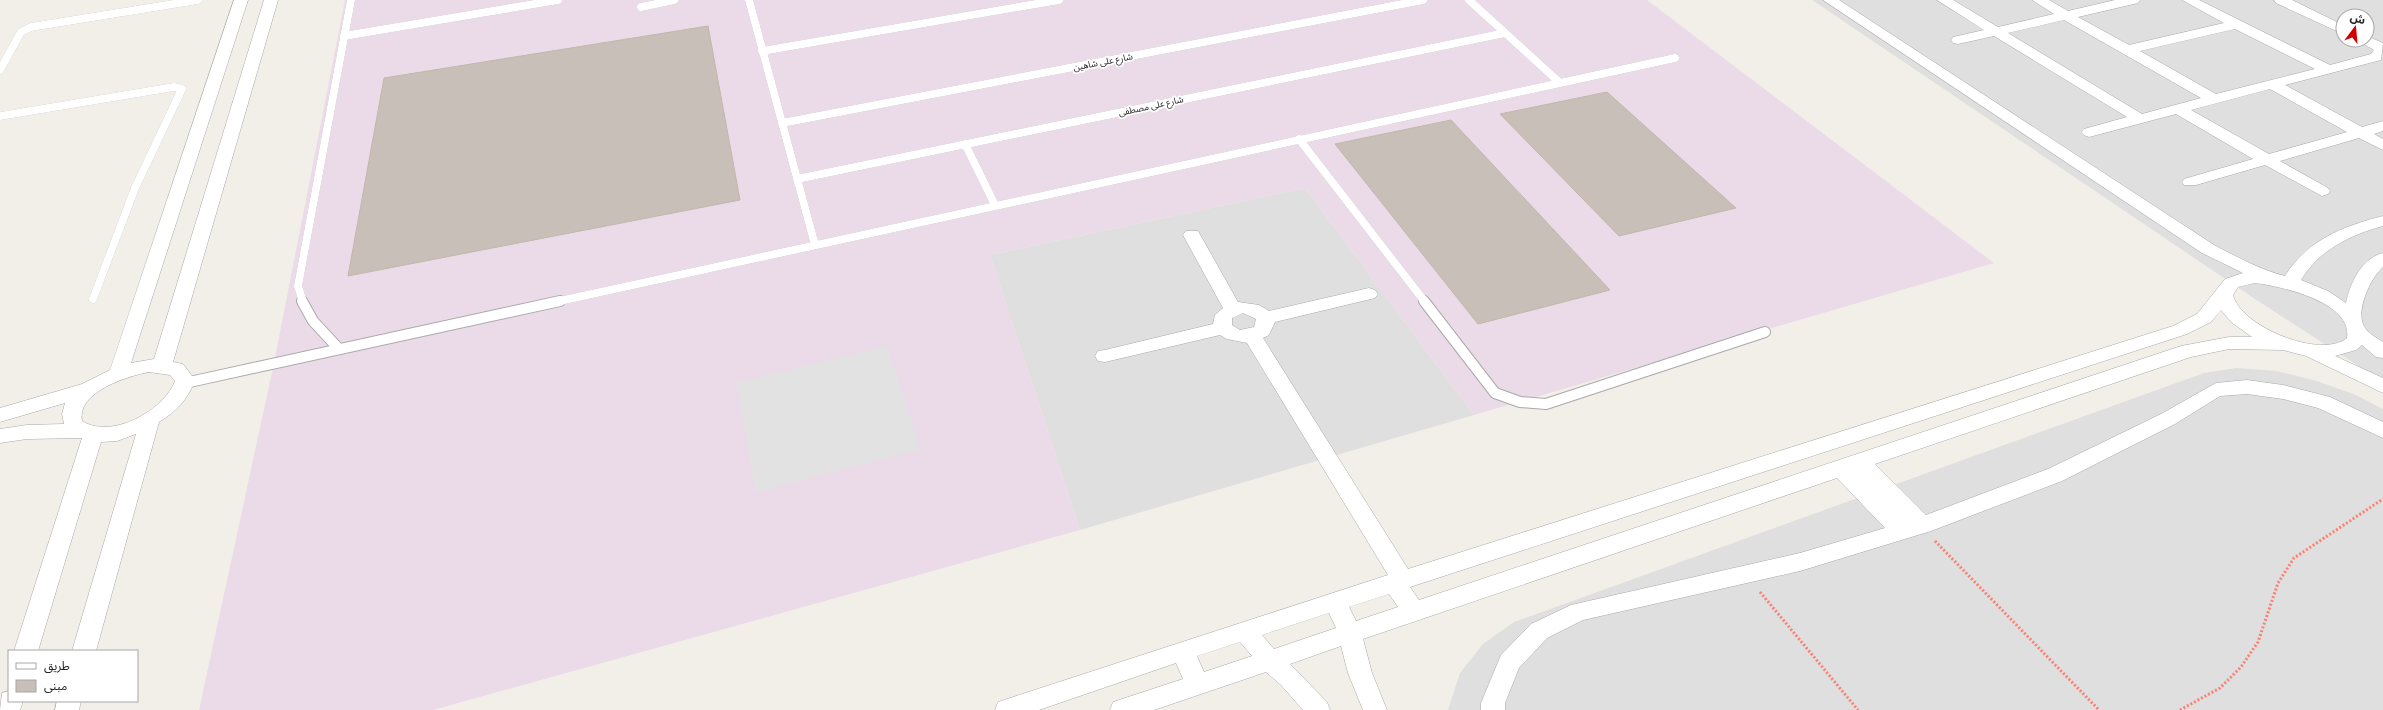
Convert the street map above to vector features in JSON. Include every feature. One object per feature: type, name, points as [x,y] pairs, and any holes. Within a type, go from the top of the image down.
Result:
[{"type":"street","points":[[118,373],[241,0]]},
{"type":"street","points":[[162,365],[271,0]]},
{"type":"street","points":[[1830,0],[2208,249],[2238,265],[2290,283],[2328,300],[2383,352]]},
{"type":"street","points":[[1944,0],[2140,119]]},
{"type":"street","points":[[2039,0],[2213,100]]},
{"type":"street","points":[[1958,40],[2066,15],[2099,3],[2134,0]]},
{"type":"street","points":[[2189,0],[2327,70]]},
{"type":"street","points":[[2281,0],[2335,26]]},
{"type":"street","points":[[2302,0],[2335,16]]},
{"type":"street","points":[[2128,50],[2237,24]]},
{"type":"street","points":[[2089,132],[2376,57],[2382,46]]},
{"type":"street","points":[[2271,84],[2383,145]]},
{"type":"street","points":[[2178,109],[2322,191]]},
{"type":"street","points":[[2190,182],[2383,126]]},
{"type":"street","points":[[2290,283],[2297,270],[2319,247],[2350,231],[2383,221]]},
{"type":"street","points":[[1192,234],[1234,309]]},
{"type":"street","points":[[1122,710],[2188,351],[2228,343],[2292,346],[2320,352],[2348,347],[2355,340],[2354,304],[2358,288],[2366,274],[2383,258]]},
{"type":"street","points":[[1007,710],[1182,651],[1336,603],[1398,581],[2165,335],[2194,324],[2212,311],[2223,296],[2225,288],[2231,282],[2242,278],[2272,278]]},
{"type":"street","points":[[1265,318],[1369,294]]},
{"type":"street","points":[[2223,296],[2227,306],[2244,323],[2264,336],[2292,346],[2383,386]]},
{"type":"street","points":[[1105,356],[1223,328],[1235,336],[1252,336],[1265,327],[1265,318],[1256,310],[1241,307],[1224,315],[1222,324],[1223,328]]},
{"type":"street","points":[[2194,324],[2218,334],[2228,343]]},
{"type":"street","points":[[1252,336],[1398,581],[1414,612]]},
{"type":"street","points":[[0,415],[89,389],[118,373],[149,365],[162,365],[179,371],[183,374],[186,383],[175,402],[150,420],[120,431],[27,432],[0,436]]},
{"type":"street","points":[[1493,710],[1493,703],[1510,662],[1539,631],[1579,612],[1624,600],[1746,575],[1915,528],[2055,475],[2161,423],[2216,390],[2247,388],[2283,392],[2323,402],[2363,419],[2383,431]]},
{"type":"street","points":[[88,432],[75,426],[71,419],[72,409],[89,389]]},
{"type":"street","points":[[84,650],[150,420]]},
{"type":"street","points":[[26,650],[88,432]]},
{"type":"street","points":[[1850,465],[1915,528]]},
{"type":"street","points":[[1336,603],[1350,632],[1360,673],[1375,710]]},
{"type":"street","points":[[1246,631],[1269,660],[1290,678],[1318,710]]},
{"type":"street","points":[[1182,651],[1198,684]]},
{"type":"lane","points":[[0,70],[21,32],[31,26],[198,0]]},
{"type":"lane","points":[[339,349],[312,322],[303,305],[298,286],[351,0]]},
{"type":"lane","points":[[344,36],[558,0]]},
{"type":"lane","points":[[641,7],[674,0]]},
{"type":"lane","points":[[749,0],[815,245]]},
{"type":"lane","points":[[762,51],[1059,0]]},
{"type":"lane","name":"شارع على شاهين","points":[[782,123],[1423,0]]},
{"type":"lane","points":[[1469,0],[1560,82]]},
{"type":"lane","name":"شارع على مصطفى","points":[[797,179],[1505,33]]},
{"type":"lane","points":[[186,383],[1674,58]]},
{"type":"lane","points":[[0,116],[174,87],[182,89],[135,188],[93,299]]},
{"type":"lane","points":[[1299,139],[1495,393],[1508,399],[1546,404],[1765,332]]},
{"type":"lane","points":[[965,144],[996,205]]},
{"type":"path","points":[[2180,710],[2197,703],[2221,687],[2241,669],[2255,649],[2279,579],[2294,559],[2314,542],[2338,529],[2383,499]]},
{"type":"path","points":[[1915,528],[2099,710]]},
{"type":"path","points":[[1746,575],[1858,710]]},
{"type":"shaded area","points":[[345,0],[1647,0],[1994,263],[1474,415],[1305,188],[990,255],[1080,530],[433,710],[199,710],[274,363]]},
{"type":"shaded area","points":[[1812,0],[2383,0],[2383,382],[2255,299]]},
{"type":"shaded area","points":[[1305,188],[1474,415],[1080,530],[990,255]]},
{"type":"shaded area","points":[[887,346],[920,449],[756,492],[736,383]]},
{"type":"shaded area","points":[[2236,368],[2277,371],[2317,381],[2356,395],[2383,409],[2383,710],[1448,710],[1460,673],[1483,644],[1514,622],[2204,373]]},
{"type":"building","points":[[708,26],[740,200],[348,276],[384,78]]},
{"type":"building","points":[[1607,92],[1736,208],[1619,236],[1500,114]]},
{"type":"building","points":[[1451,120],[1610,290],[1478,324],[1335,144]]}]
